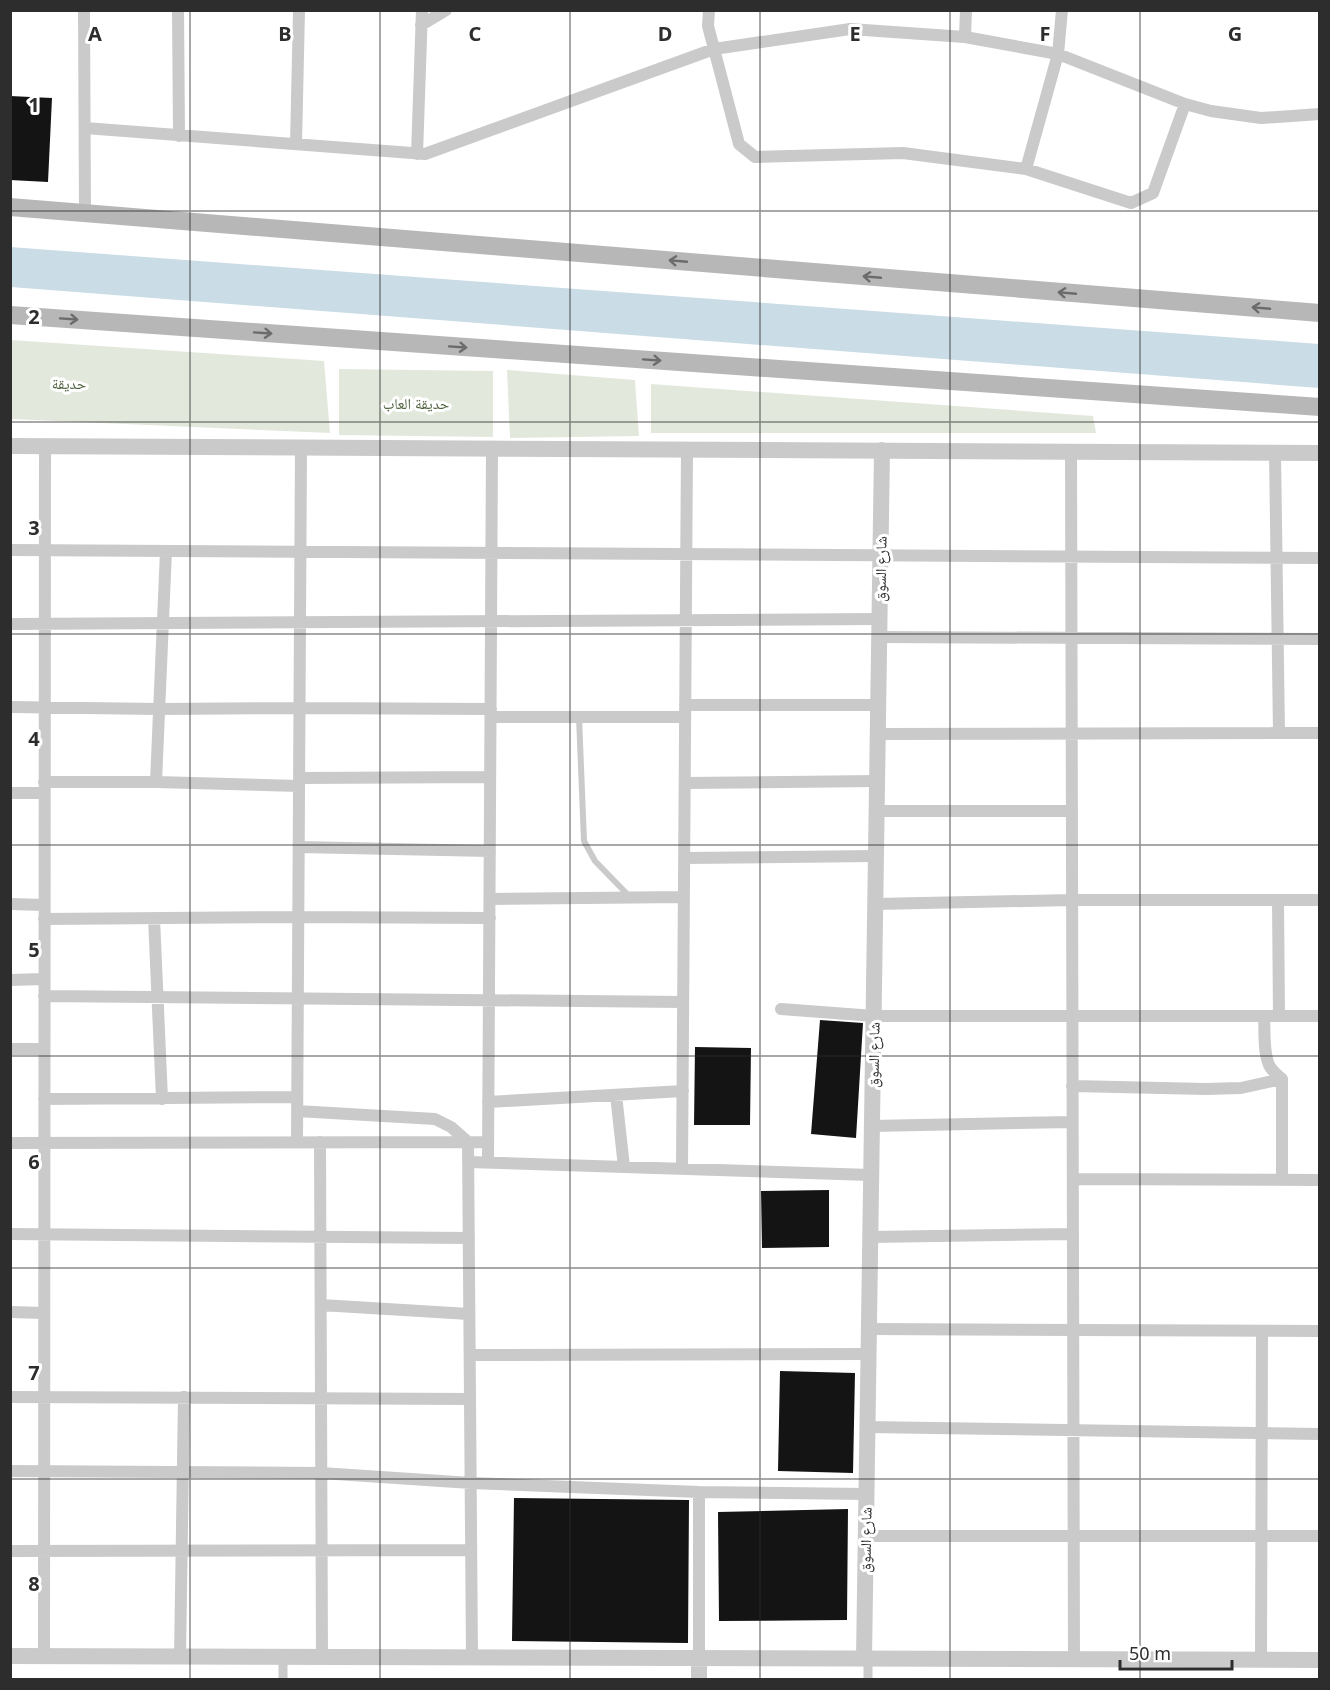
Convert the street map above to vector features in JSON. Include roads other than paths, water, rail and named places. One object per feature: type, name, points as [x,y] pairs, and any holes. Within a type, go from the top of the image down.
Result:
[{"type":"main road","points":[[10,207],[1320,313]]},
{"type":"main road","points":[[10,315],[1320,407]]},
{"type":"street","points":[[84,10],[85,214]]},
{"type":"street","points":[[178,10],[179,136]]},
{"type":"street","points":[[296,144],[299,10]]},
{"type":"street","points":[[417,154],[422,10]]},
{"type":"street","points":[[421,25],[446,10]]},
{"type":"street","points":[[709,10],[708,26],[739,144],[755,157],[903,153],[1026,169],[1131,203],[1153,193],[1185,104]]},
{"type":"street","points":[[965,37],[966,10]]},
{"type":"street","points":[[1026,169],[1058,54],[1062,10]]},
{"type":"street","points":[[85,128],[425,154],[714,49],[850,29],[965,37],[1058,54],[1185,104],[1211,111],[1261,118],[1320,114]]},
{"type":"street","points":[[10,446],[1320,453]]},
{"type":"street","points":[[44,1656],[45,446]]},
{"type":"street","points":[[297,1142],[301,447]]},
{"type":"street","points":[[488,1162],[492,448]]},
{"type":"street","points":[[682,1168],[687,449]]},
{"type":"street","name":"شارع السوق","points":[[866,1659],[865,1536],[882,450]]},
{"type":"street","points":[[1071,451],[1074,1660]]},
{"type":"street","points":[[1275,452],[1279,733]]},
{"type":"street","points":[[10,550],[1320,558]]},
{"type":"street","points":[[156,782],[166,551]]},
{"type":"street","points":[[10,624],[879,619]]},
{"type":"street","points":[[879,637],[1320,639]]},
{"type":"street","points":[[10,707],[159,710],[300,708],[579,717],[878,705]]},
{"type":"street","points":[[878,734],[1320,733]]},
{"type":"street","points":[[10,793],[44,787],[156,782],[299,782],[490,777]]},
{"type":"street","points":[[685,783],[877,781]]},
{"type":"street","points":[[877,811],[1072,811]]},
{"type":"street","points":[[299,847],[490,851]]},
{"type":"street","points":[[684,858],[876,856]]},
{"type":"street","points":[[490,898],[684,897]]},
{"type":"street","points":[[875,904],[1072,900],[1320,900]]},
{"type":"street","points":[[1278,900],[1279,1016]]},
{"type":"street","points":[[10,904],[44,905]]},
{"type":"street","points":[[154,918],[162,1099]]},
{"type":"street","points":[[44,919],[490,918]]},
{"type":"street","points":[[10,980],[44,979]]},
{"type":"street","points":[[44,996],[683,1002]]},
{"type":"street","points":[[781,1009],[874,1016],[1320,1016]]},
{"type":"street","points":[[1264,1016],[1269,1065],[1282,1079],[1282,1180]]},
{"type":"street","points":[[10,1049],[44,1049]]},
{"type":"street","points":[[1072,1086],[1241,1088],[1282,1079]]},
{"type":"street","points":[[488,1102],[682,1091]]},
{"type":"street","points":[[616,1095],[624,1167]]},
{"type":"street","points":[[44,1100],[297,1097]]},
{"type":"street","points":[[297,1111],[435,1119],[451,1127],[468,1142],[472,1658]]},
{"type":"street","points":[[872,1126],[1072,1122]]},
{"type":"street","points":[[320,1142],[322,1657]]},
{"type":"street","points":[[10,1143],[488,1142]]},
{"type":"street","points":[[468,1162],[871,1175]]},
{"type":"street","points":[[1072,1179],[1320,1180]]},
{"type":"street","points":[[10,1234],[469,1238]]},
{"type":"street","points":[[870,1237],[1073,1234]]},
{"type":"street","points":[[321,1305],[469,1314]]},
{"type":"street","points":[[10,1312],[44,1313]]},
{"type":"street","points":[[869,1329],[1320,1331]]},
{"type":"street","points":[[1261,1660],[1262,1331]]},
{"type":"street","points":[[470,1355],[869,1354]]},
{"type":"street","points":[[10,1397],[470,1399]]},
{"type":"street","points":[[180,1657],[184,1397]]},
{"type":"street","points":[[867,1427],[1320,1434]]},
{"type":"street","points":[[10,1472],[321,1473],[471,1483],[699,1492],[866,1494]]},
{"type":"street","points":[[699,1492],[699,1680]]},
{"type":"street","points":[[865,1536],[1320,1536]]},
{"type":"street","points":[[10,1551],[471,1550]]},
{"type":"street","points":[[10,1656],[1320,1660]]},
{"type":"street","points":[[283,1657],[283,1680]]},
{"type":"street","points":[[866,1659],[868,1680]]},
{"type":"lane","points":[[579,717],[584,841],[595,861],[631,897]]},
{"type":"water","points":[[10,247],[1319,344],[1319,388],[11,287]]},
{"type":"park label","name":"حديقة","points":[[69,383]]},
{"type":"park label","name":"حديقة العاب","points":[[416,403]]}]
